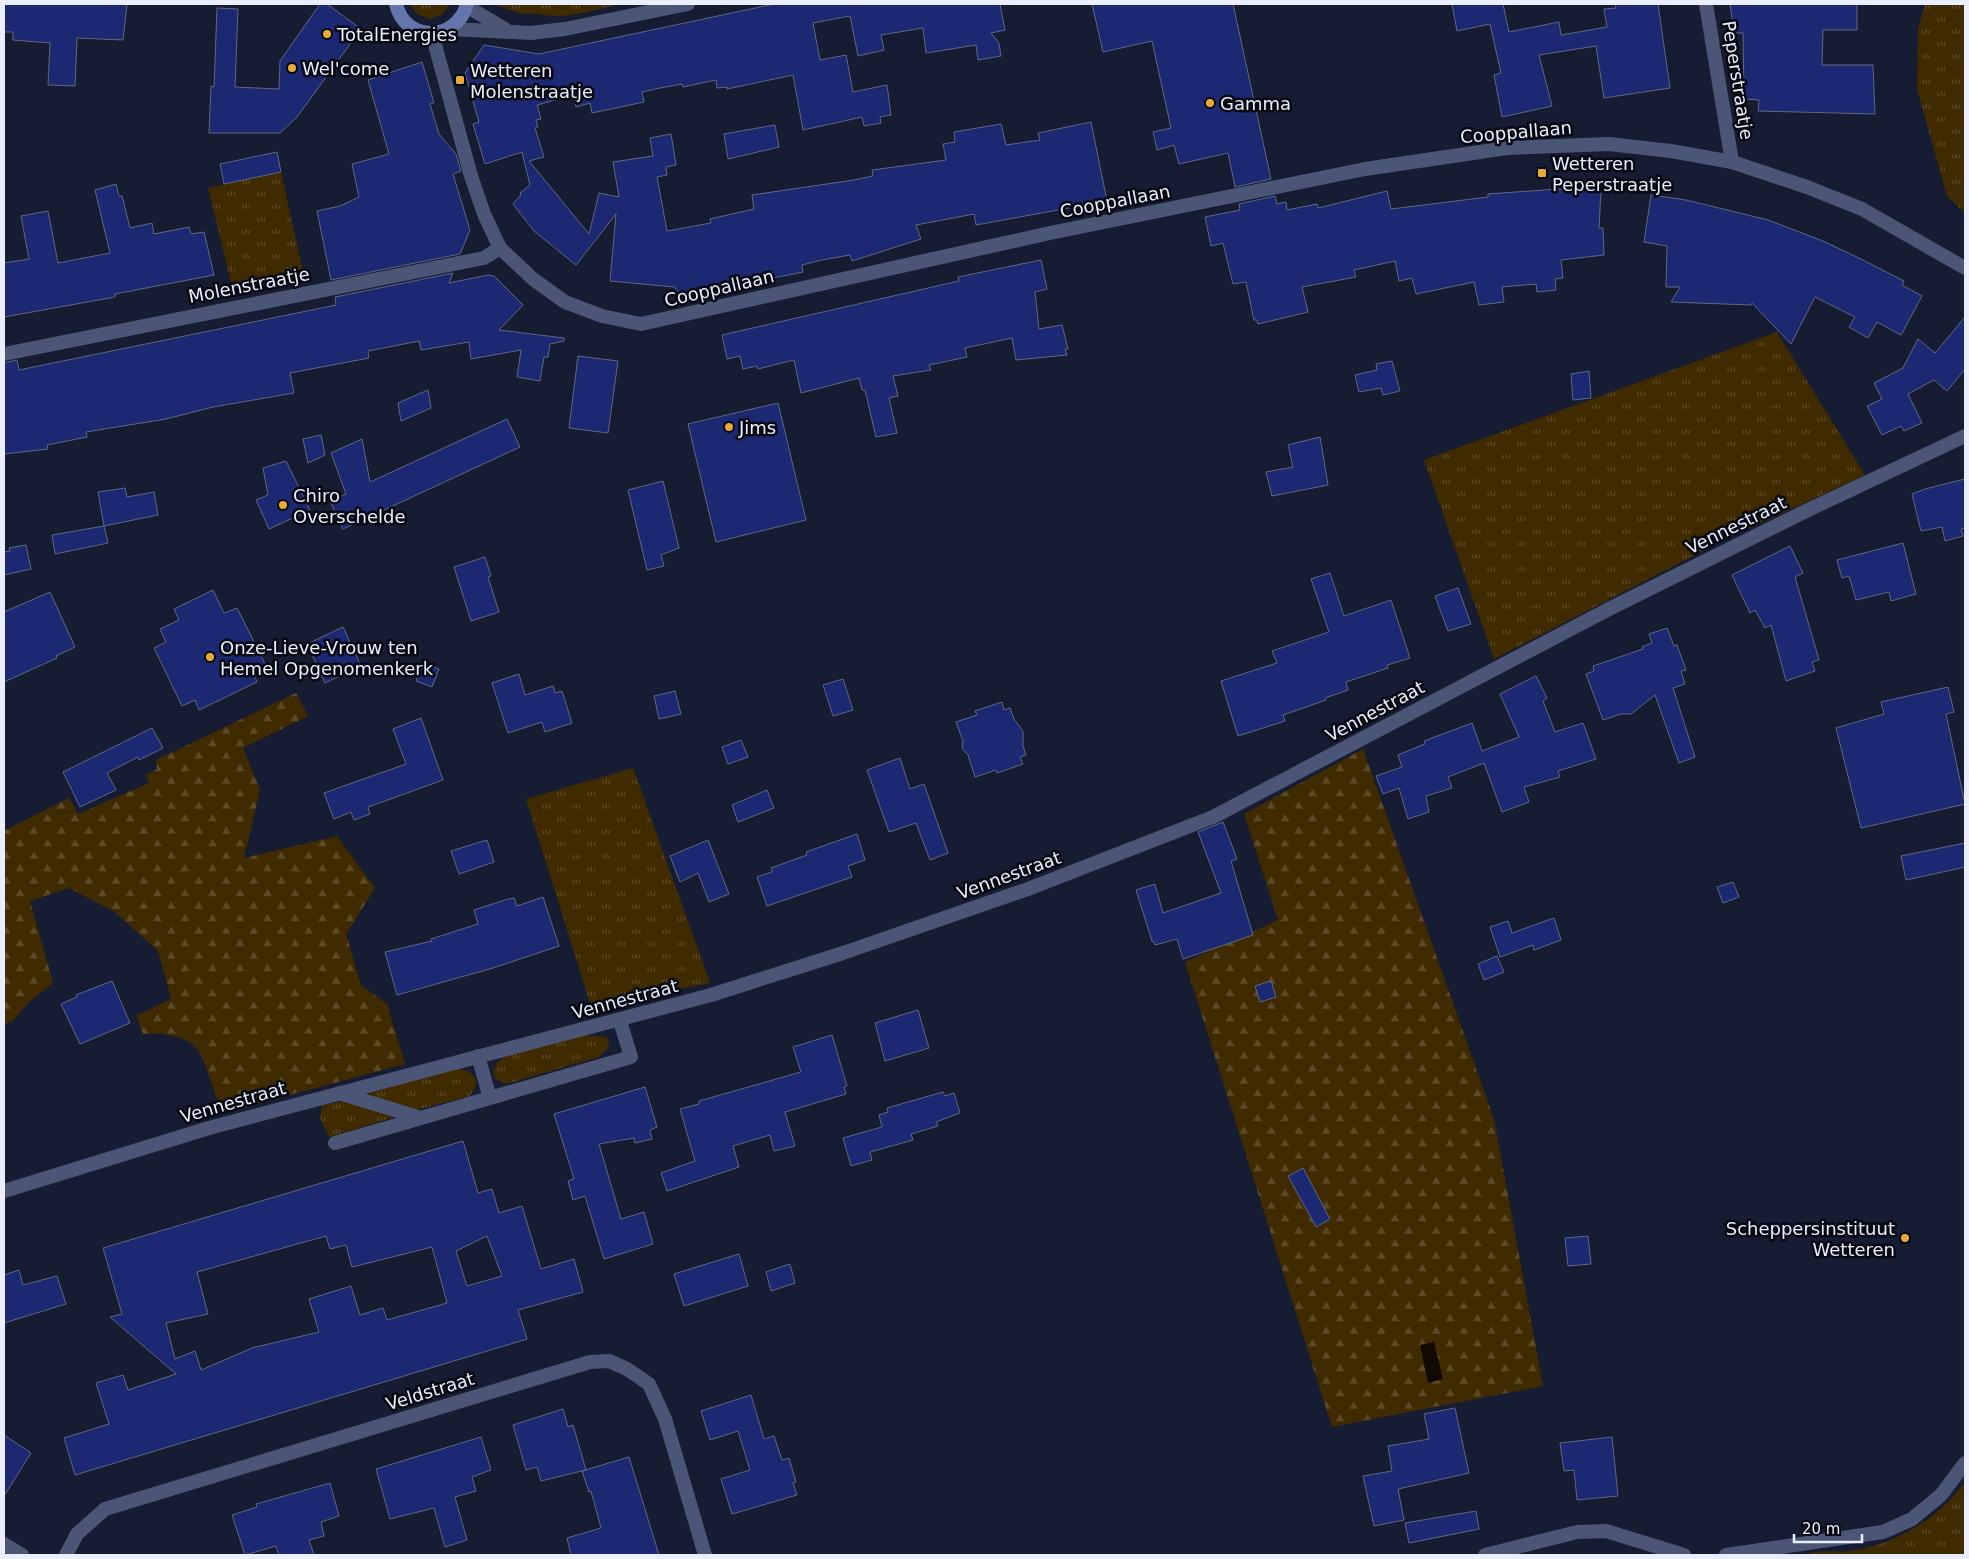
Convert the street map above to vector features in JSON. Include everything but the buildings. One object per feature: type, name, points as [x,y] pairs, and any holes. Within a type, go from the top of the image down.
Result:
[{"type":"main road","points":[[396,4],[403,20],[411,28],[421,33],[432,34],[450,29],[458,22],[466,5]]},
{"type":"street","points":[[450,29],[531,33],[565,29],[688,4]]},
{"type":"street","name":"Peperstraatje","points":[[1706,4],[1732,162]]},
{"type":"street","points":[[466,5],[508,31]]},
{"type":"street","name":"Cooppallaan","points":[[432,34],[471,176],[484,214],[500,248],[533,279],[565,302],[602,316],[641,324],[1050,233],[1364,169],[1507,148],[1609,144],[1671,151],[1732,162],[1807,187],[1862,209],[1965,268]]},
{"type":"street","name":"Molenstraatje","points":[[4,354],[484,258],[500,248]]},
{"type":"street","name":"Vennestraat","points":[[4,1190],[108,1157],[339,1092],[620,1021],[787,971],[927,925],[1028,889],[1214,817],[1607,610],[1808,510],[1965,436]]},
{"type":"street","points":[[335,1143],[631,1057],[620,1021]]},
{"type":"street","points":[[478,1056],[490,1098]]},
{"type":"street","points":[[339,1092],[421,1118]]},
{"type":"street","name":"Veldstraat","points":[[66,1555],[77,1534],[105,1509],[581,1365],[609,1361],[628,1369],[649,1384],[664,1418],[705,1555]]},
{"type":"street","points":[[1726,1555],[1883,1532],[1912,1519],[1933,1501],[1965,1462]]},
{"type":"street","points":[[1485,1555],[1577,1532],[1606,1531],[1684,1555]]},
{"type":"street","points":[[4,1544],[22,1555]]},
{"type":"green space","points":[[410,4],[449,4],[443,14],[430,19],[417,14]]},
{"type":"green space","points":[[493,4],[622,4],[577,14],[558,16],[523,14]]},
{"type":"green space","points":[[1925,4],[1965,4],[1965,213],[1947,196],[1917,89],[1918,30]]},
{"type":"green space","points":[[281,172],[304,276],[233,291],[208,188]]},
{"type":"green space","points":[[1777,332],[1865,475],[1722,541],[1494,659],[1424,460]]},
{"type":"green space","points":[[296,693],[308,716],[243,748],[260,790],[244,858],[337,836],[375,888],[346,934],[361,985],[387,1004],[405,1064],[222,1113],[204,1062],[193,1045],[173,1036],[143,1034],[136,1016],[171,999],[158,951],[115,912],[69,888],[30,901],[53,983],[29,1002],[12,1022],[4,1024],[4,831],[69,798],[78,814],[149,783],[146,775],[157,769],[156,760]]},
{"type":"green space","points":[[1363,749],[1494,1119],[1543,1386],[1332,1427],[1185,962],[1278,920],[1244,814]]},
{"type":"green space","points":[[633,768],[710,983],[591,1006],[526,799]]},
{"type":"green space","points":[[585,1035],[607,1037],[609,1047],[599,1057],[506,1084],[495,1079],[493,1072],[497,1063],[505,1056]]},
{"type":"green space","points":[[452,1068],[470,1072],[476,1079],[476,1084],[470,1096],[416,1110],[360,1092]]},
{"type":"green space","points":[[344,1101],[398,1116],[329,1137],[320,1118],[322,1105]]},
{"type":"green space","points":[[1965,1482],[1965,1555],[1806,1555],[1815,1552],[1851,1551],[1868,1548],[1900,1536],[1929,1518]]},
{"type":"shaded area","points":[[1434,1342],[1443,1379],[1428,1383],[1420,1345]]},
{"type":"place","name":"TotalEnergies","points":[[327,34]]},
{"type":"place","name":"Wel'come","points":[[292,68]]},
{"type":"place","name":"Wetteren Molenstraatje","points":[[460,80]]},
{"type":"place","name":"Gamma","points":[[1210,103]]},
{"type":"place","name":"Wetteren Peperstraatje","points":[[1542,173]]},
{"type":"place","name":"Jims","points":[[729,427]]},
{"type":"place","name":"Chiro Overschelde","points":[[283,505]]},
{"type":"place","name":"Onze-Lieve-Vrouw ten Hemel Opgenomenkerk","points":[[210,657]]},
{"type":"place","name":"Scheppersinstituut Wetteren","points":[[1905,1238]]}]
